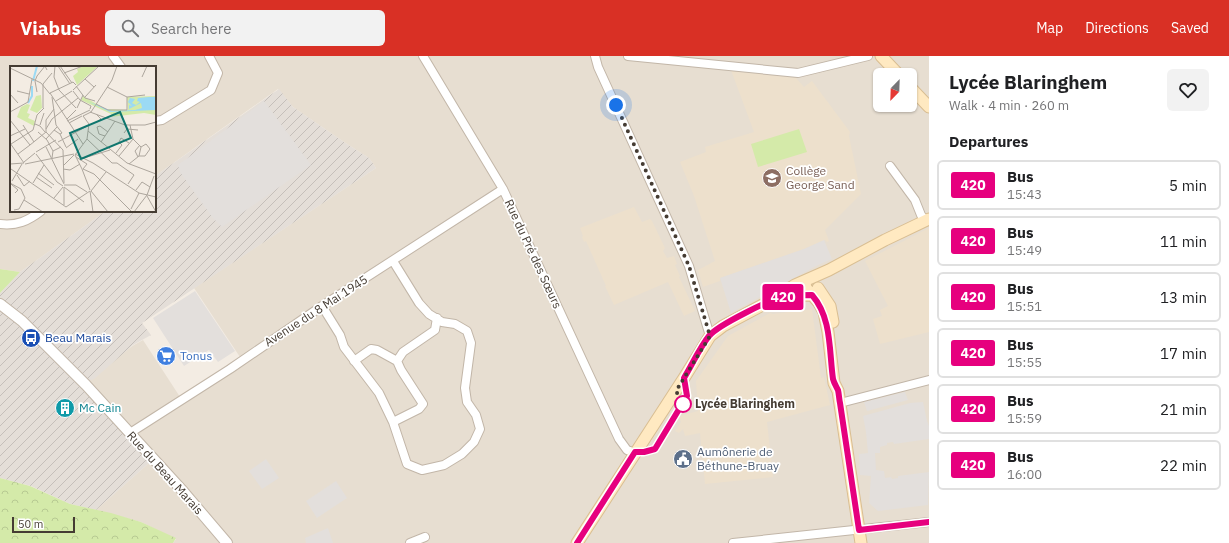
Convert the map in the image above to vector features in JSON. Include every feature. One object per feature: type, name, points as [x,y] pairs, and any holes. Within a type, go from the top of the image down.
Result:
[{"type":"main road","points":[[881,56],[892,68]]},
{"type":"main road","points":[[917,94],[929,107]]},
{"type":"main road","points":[[772,300],[812,286],[829,270],[884,240],[927,219]]},
{"type":"main road","points":[[577,543],[710,336],[723,326],[772,300],[796,284],[812,286]]},
{"type":"main road","points":[[812,286],[824,312],[828,332],[834,383],[838,391],[861,543]]},
{"type":"street","points":[[113,56],[120,66]]},
{"type":"street","points":[[156,121],[162,120],[212,90],[218,73],[209,56]]},
{"type":"street","name":"Rue du Pré des Sœurs","points":[[423,56],[502,189],[619,439],[627,450],[635,452]]},
{"type":"street","points":[[595,56],[598,67],[689,266],[710,336]]},
{"type":"street","points":[[628,56],[798,73],[868,56]]},
{"type":"street","points":[[890,166],[916,200],[921,215],[927,219]]},
{"type":"street","name":"Avenue du 8 Mai 1945","points":[[130,434],[230,369],[322,306],[502,189]]},
{"type":"street","points":[[0,224],[9,225],[22,223],[40,212]]},
{"type":"street","points":[[322,306],[340,335],[344,347],[379,393],[393,422],[407,464],[422,470],[444,465],[462,454],[474,442],[480,429],[476,415],[467,402],[465,388],[471,343],[467,331],[455,324],[442,322],[429,314],[419,303],[392,261]]},
{"type":"street","name":"Rue du Beau Marais","points":[[0,304],[11,311],[86,385],[181,489],[227,543]]},
{"type":"street","points":[[397,362],[403,352],[435,330],[436,318]]},
{"type":"street","points":[[354,361],[371,349],[377,350],[397,362],[423,404],[419,409],[393,422]]},
{"type":"street","points":[[840,403],[929,380]]},
{"type":"street","points":[[733,543],[929,522]]},
{"type":"street","points":[[410,543],[425,537]]},
{"type":"shaded area","points":[[0,56],[929,56],[929,543],[173,543],[176,539],[141,522],[96,510],[149,463],[79,384],[143,340],[182,400],[242,360],[194,288],[376,168],[369,158],[293,107],[278,89],[156,175],[156,66],[10,66],[10,212],[105,212],[20,272],[0,269]]},
{"type":"shaded area","name":"Collège George Sand","points":[[731,70],[795,77],[804,87],[812,81],[850,132],[849,136],[861,194],[825,230],[829,241],[827,242],[825,240],[804,249],[720,278],[720,281],[703,287],[698,270],[715,261],[694,196],[680,162],[706,152],[705,147],[754,132]]},
{"type":"shaded area","name":"Mc Cain","points":[[279,89],[293,107],[369,158],[376,168],[142,323],[151,335],[133,345],[94,379],[79,384],[149,463],[96,510],[70,504],[31,486],[0,478],[0,293],[20,272],[105,212],[156,212],[156,175]]},
{"type":"shaded area","points":[[264,101],[311,165],[222,227],[212,217],[180,172],[178,165]]},
{"type":"shaded area","points":[[634,207],[642,222],[650,219],[652,221],[665,248],[663,251],[667,258],[674,256],[677,264],[675,265],[680,276],[679,277],[695,311],[684,316],[668,282],[614,305],[586,241],[584,242],[580,228]]},
{"type":"shaded area","points":[[929,228],[929,332],[880,344],[873,319],[882,316],[880,310],[888,306],[865,261]]},
{"type":"shaded area","points":[[824,240],[832,259],[816,266],[731,313],[720,278],[804,249]]},
{"type":"shaded area","points":[[195,291],[235,351],[218,362],[209,350],[184,366],[153,318]]},
{"type":"shaded area","points":[[812,309],[821,378],[824,377],[830,405],[767,422],[773,477],[705,484],[700,433],[685,436],[683,429],[679,433],[675,431],[681,422],[679,416],[698,411],[696,381],[728,336],[770,313],[773,314]]},
{"type":"shaded area","points":[[905,392],[908,400],[867,411],[864,402]]},
{"type":"shaded area","points":[[923,402],[929,426],[929,439],[894,444],[893,442],[887,443],[887,445],[880,447],[880,453],[875,453],[876,470],[884,471],[885,478],[891,477],[892,479],[898,478],[898,476],[929,472],[928,505],[878,511],[869,503],[871,476],[860,475],[859,454],[868,453],[863,416],[910,403]]},
{"type":"shaded area","points":[[266,459],[279,478],[262,489],[249,471]]},
{"type":"shaded area","points":[[336,481],[347,498],[317,518],[306,501]]},
{"type":"shaded area","points":[[328,528],[333,543],[306,543],[305,538]]},
{"type":"green space","points":[[799,129],[807,152],[758,167],[751,144]]},
{"type":"green space","points":[[0,269],[20,272],[0,293]]},
{"type":"green space","points":[[0,478],[30,486],[70,504],[111,513],[141,522],[176,538],[173,543],[0,543]]},
{"type":"bus line","name":"420","points":[[577,543],[635,452],[644,452],[655,449],[687,396],[684,378],[710,336],[723,326],[772,300],[784,296],[812,295],[824,312],[834,383],[838,391],[859,530],[929,522]]},
{"type":"place","name":"Collège George Sand","points":[[772,178]]},
{"type":"place","name":"Beau Marais","points":[[31,338]]},
{"type":"place","name":"Tonus","points":[[166,356]]},
{"type":"place","name":"Lycée Blaringhem","points":[[683,404]]},
{"type":"place","name":"Mc Cain","points":[[65,408]]},
{"type":"place","name":"Aumônerie de Béthune-Bruay","points":[[683,459]]},
{"type":"route","points":[[616,105],[689,266],[710,336],[676,391],[683,404]]}]
